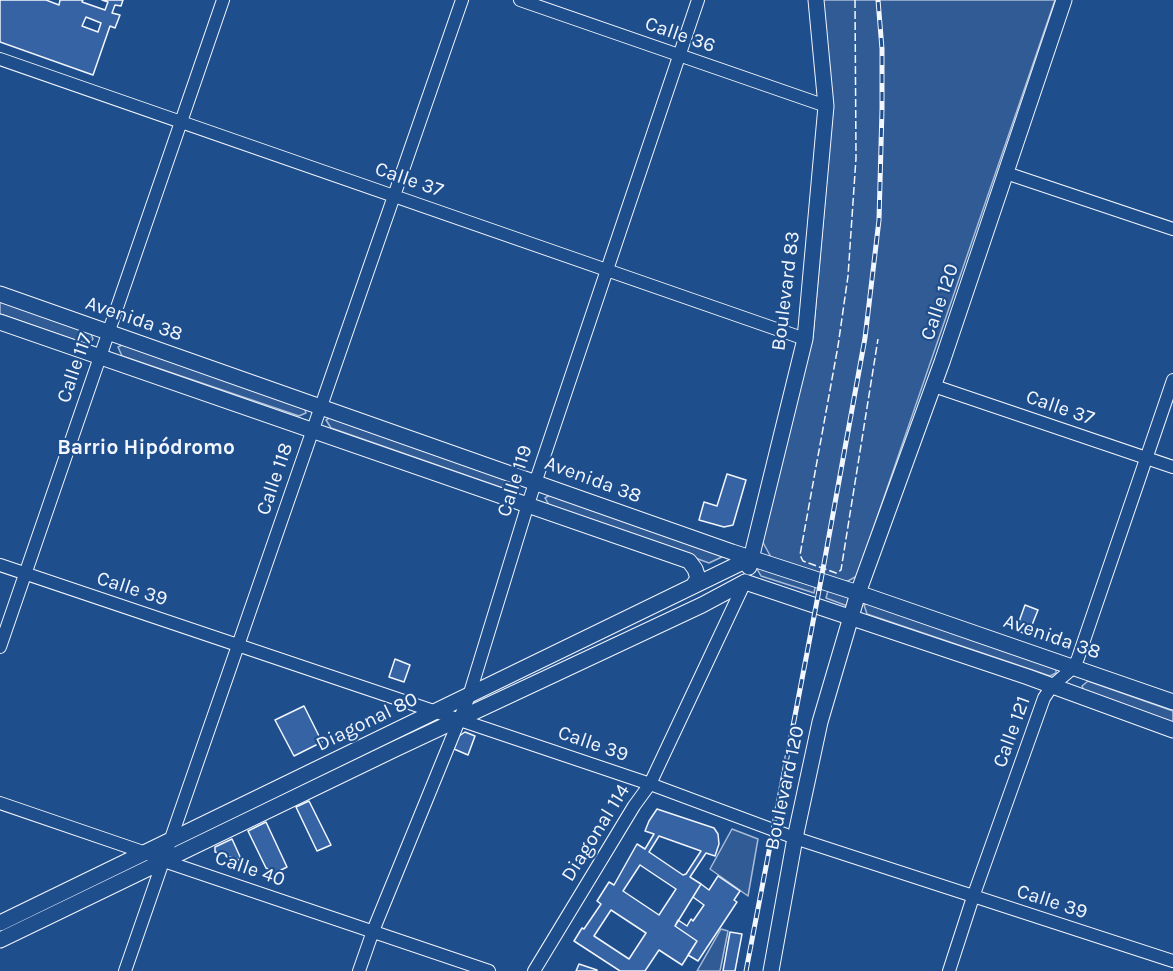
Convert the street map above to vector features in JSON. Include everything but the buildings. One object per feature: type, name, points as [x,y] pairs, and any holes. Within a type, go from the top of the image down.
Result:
[{"type":"main road","name":"Boulevard 83","points":[[746,582],[805,339],[826,106],[816,0]]},
{"type":"main road","name":"Calle 120","points":[[851,616],[934,386],[1064,0]]},
{"type":"main road","name":"Avenida 38","points":[[0,294],[751,558],[1173,702]]},
{"type":"main road","points":[[0,322],[688,561],[695,569],[698,578],[693,586]]},
{"type":"main road","name":"Diagonal 80","points":[[0,923],[751,558]]},
{"type":"main road","points":[[746,582],[851,616],[1173,730]]},
{"type":"main road","name":"Diagonal 80","points":[[0,940],[746,582]]},
{"type":"main road","name":"Boulevard 120","points":[[771,971],[795,838],[820,722],[851,616]]},
{"type":"street","name":"Calle 117","points":[[0,647],[223,0]]},
{"type":"street","name":"Calle 118","points":[[125,971],[462,0]]},
{"type":"street","name":"Calle 36","points":[[520,0],[826,106]]},
{"type":"street","name":"Calle 119","points":[[359,971],[373,931],[469,696],[535,482],[698,0]]},
{"type":"street","name":"Calle 37","points":[[0,59],[805,339]]},
{"type":"street","points":[[1006,173],[1173,229]]},
{"type":"street","name":"Calle 121","points":[[949,971],[1044,698],[1052,687],[1074,667],[1173,380]]},
{"type":"street","name":"Calle 37","points":[[934,386],[1173,467]]},
{"type":"street","name":"Calle 39","points":[[0,565],[650,784],[795,838],[1173,961]]},
{"type":"street","name":"Diagonal 114","points":[[534,971],[634,806],[650,784],[746,582]]},
{"type":"street","name":"Calle 40","points":[[0,803],[489,971]]},
{"type":"shaded area","points":[[823,0],[1055,0],[857,576],[848,581],[839,581],[772,559],[761,539],[813,337],[833,107]]},
{"type":"shaded area","points":[[0,299],[90,331],[93,339],[88,345],[0,314]]},
{"type":"shaded area","points":[[126,343],[303,404],[306,413],[299,416],[122,356],[118,347]]},
{"type":"shaded area","points":[[334,415],[517,481],[520,488],[514,492],[331,428],[326,420]]},
{"type":"shaded area","points":[[553,493],[724,556],[709,563],[549,505],[545,498]]},
{"type":"shaded area","points":[[765,566],[816,583],[814,593],[761,576],[757,569]]},
{"type":"shaded area","points":[[829,587],[854,595],[850,607],[826,598]]},
{"type":"shaded area","points":[[872,601],[1056,667],[1056,673],[1050,676],[867,614],[864,605]]},
{"type":"shaded area","points":[[1088,681],[1173,711],[1173,724],[1084,691],[1082,686]]},
{"type":"shaded area","points":[[732,829],[758,839],[748,896],[710,869]]},
{"type":"shaded area","points":[[721,929],[728,931],[720,971],[697,971]]},
{"type":"railway","points":[[746,971],[865,338],[879,220],[882,49],[878,0]]},
{"type":"fence","points":[[855,0],[856,158],[848,276],[838,346],[800,555],[803,561],[836,573],[841,570],[878,339]]},
{"type":"district","name":"Barrio Hipódromo","points":[[146,448]]}]
